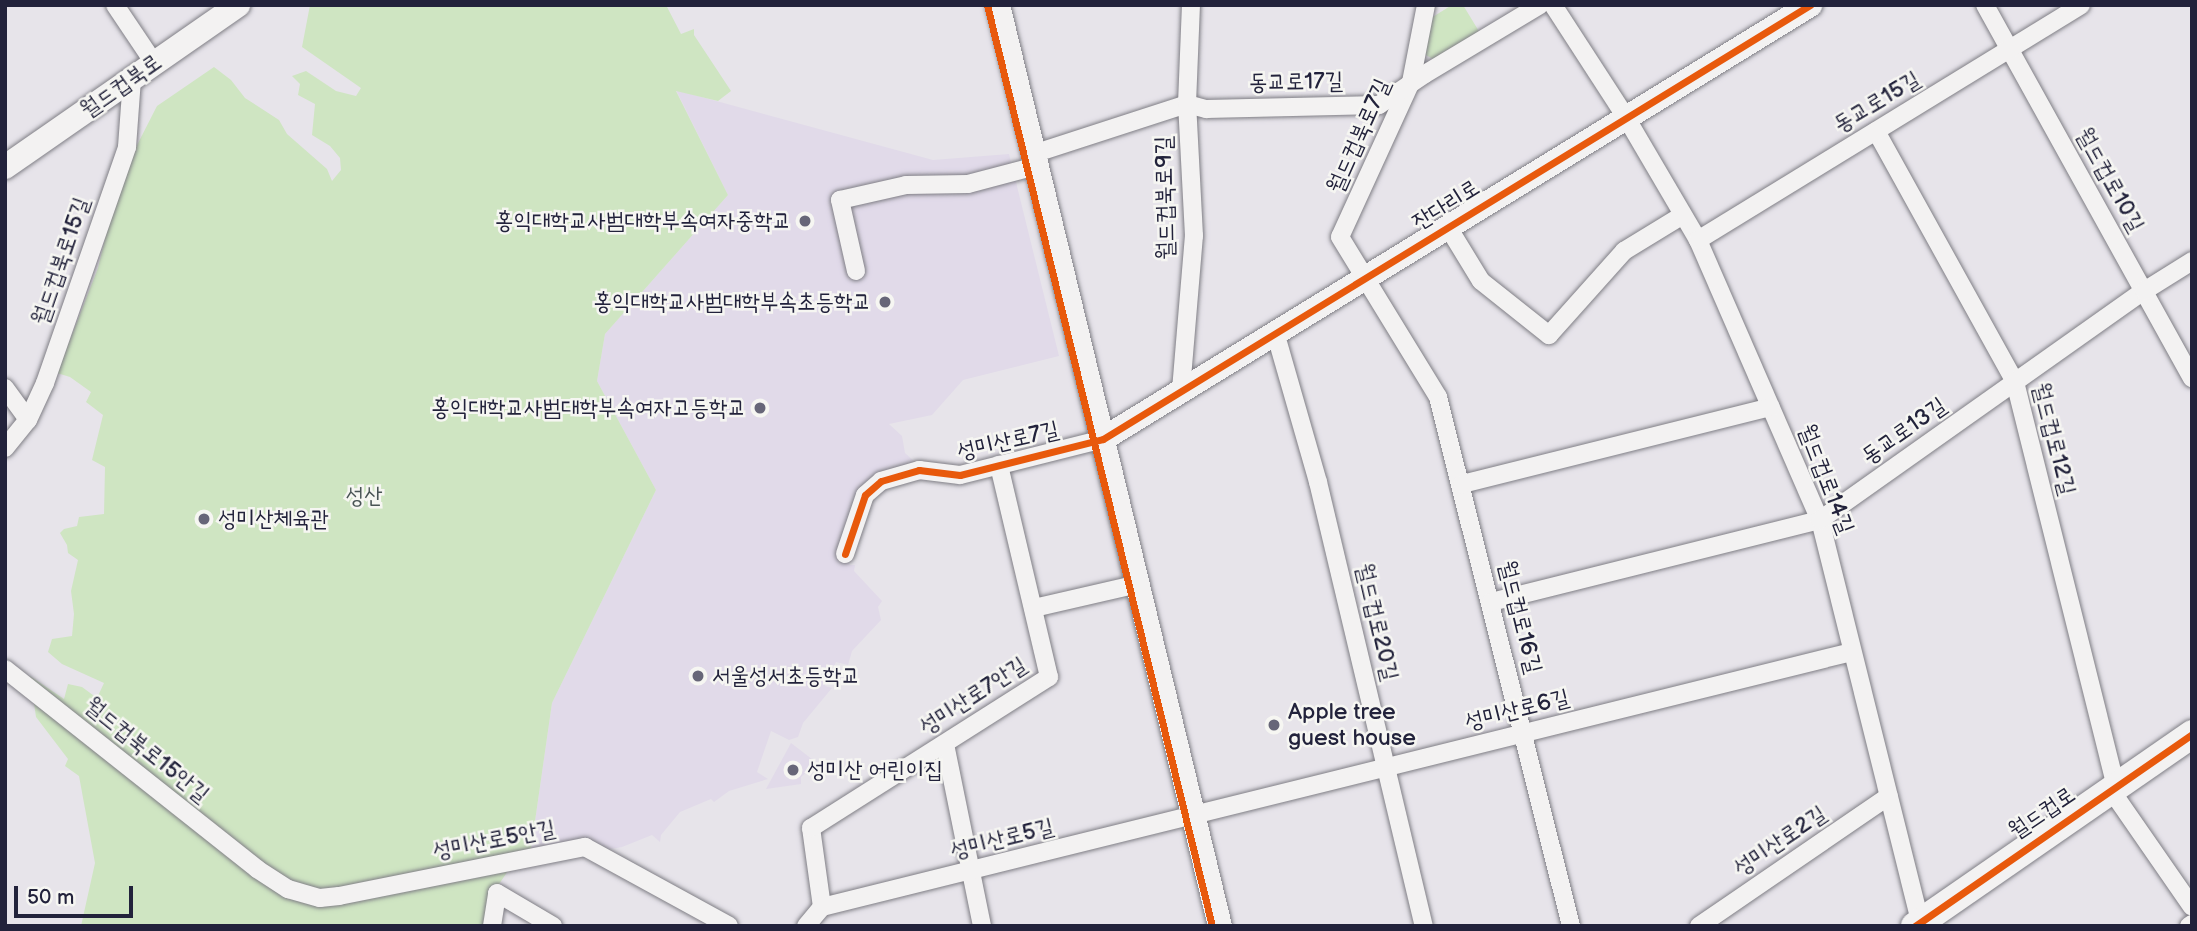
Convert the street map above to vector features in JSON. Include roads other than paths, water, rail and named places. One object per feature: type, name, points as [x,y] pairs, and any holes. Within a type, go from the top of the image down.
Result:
[{"type":"main road","name":"월드컵로","points":[[1919,925],[2192,734]]},
{"type":"street","points":[[114,5],[154,63]]},
{"type":"street","name":"월드컵북로","points":[[5,167],[238,5]]},
{"type":"street","points":[[998,5],[1220,926]]},
{"type":"street","name":"월드컵북로9길","points":[[1181,390],[1194,236],[1187,104],[1191,5]]},
{"type":"street","name":"월드컵북로7길","points":[[1366,278],[1340,237],[1411,82],[1426,5]]},
{"type":"street","name":"동교로17길","points":[[856,271],[840,200],[906,185],[968,184],[1187,104],[1206,109],[1379,104],[1540,5]]},
{"type":"street","name":"월드컵로14길","points":[[1553,5],[1627,119],[1698,240],[1820,520],[1919,925]]},
{"type":"street","name":"잔다리로","points":[[1103,439],[1810,5]]},
{"type":"street","name":"월드컵로10길","points":[[1984,5],[2192,378]]},
{"type":"street","name":"동교로15길","points":[[1698,240],[2081,5]]},
{"type":"street","name":"월드컵북로15길","points":[[5,448],[28,420],[45,383],[127,147],[132,79]]},
{"type":"street","name":"월드컵로12길","points":[[1876,131],[2015,382],[2114,788]]},
{"type":"street","points":[[1448,227],[1481,281],[1549,335],[1624,251],[1683,215]]},
{"type":"street","name":"동교로13길","points":[[1490,603],[1820,520],[2144,291],[2192,261]]},
{"type":"street","name":"월드컵로16길","points":[[1366,278],[1438,397],[1571,926]]},
{"type":"street","name":"월드컵로20길","points":[[1275,332],[1318,482],[1424,926]]},
{"type":"street","points":[[5,387],[28,420]]},
{"type":"street","points":[[1462,484],[1770,407]]},
{"type":"street","name":"성미산로7길","points":[[845,554],[865,495],[881,481],[919,470],[960,475],[1103,439]]},
{"type":"street","name":"성미산로7안길","points":[[822,907],[811,828],[1049,677],[999,465]]},
{"type":"street","points":[[1034,608],[1138,584]]},
{"type":"street","name":"성미산로6길","points":[[1194,817],[1852,652]]},
{"type":"street","name":"월드컵북로15안길","points":[[5,669],[257,869]]},
{"type":"street","points":[[945,744],[982,926]]},
{"type":"street","points":[[2114,788],[2192,907]]},
{"type":"street","name":"성미산로2길","points":[[1699,926],[1889,796]]},
{"type":"street","name":"성미산로5길","points":[[822,907],[1194,817]]},
{"type":"street","name":"성미산로5안길","points":[[257,869],[288,889],[320,898],[585,847],[729,926]]},
{"type":"street","points":[[492,926],[496,893],[553,926]]},
{"type":"street","points":[[806,926],[822,907]]},
{"type":"place","name":"홍익대학교사범대학부속여자중학교","points":[[805,221]]},
{"type":"place","name":"홍익대학교사범대학부속초등학교","points":[[885,302]]},
{"type":"place","name":"홍익대학교사범대학부속여자고등학교","points":[[760,408]]},
{"type":"place","name":"성미산체육관","points":[[204,519]]},
{"type":"place","name":"서울성서초등학교","points":[[698,676]]},
{"type":"place","name":"Apple tree guest house","points":[[1274,725]]},
{"type":"place","name":"성미산 어린이집","points":[[793,770]]},
{"type":"park label","name":"성산","points":[[364,496]]}]
